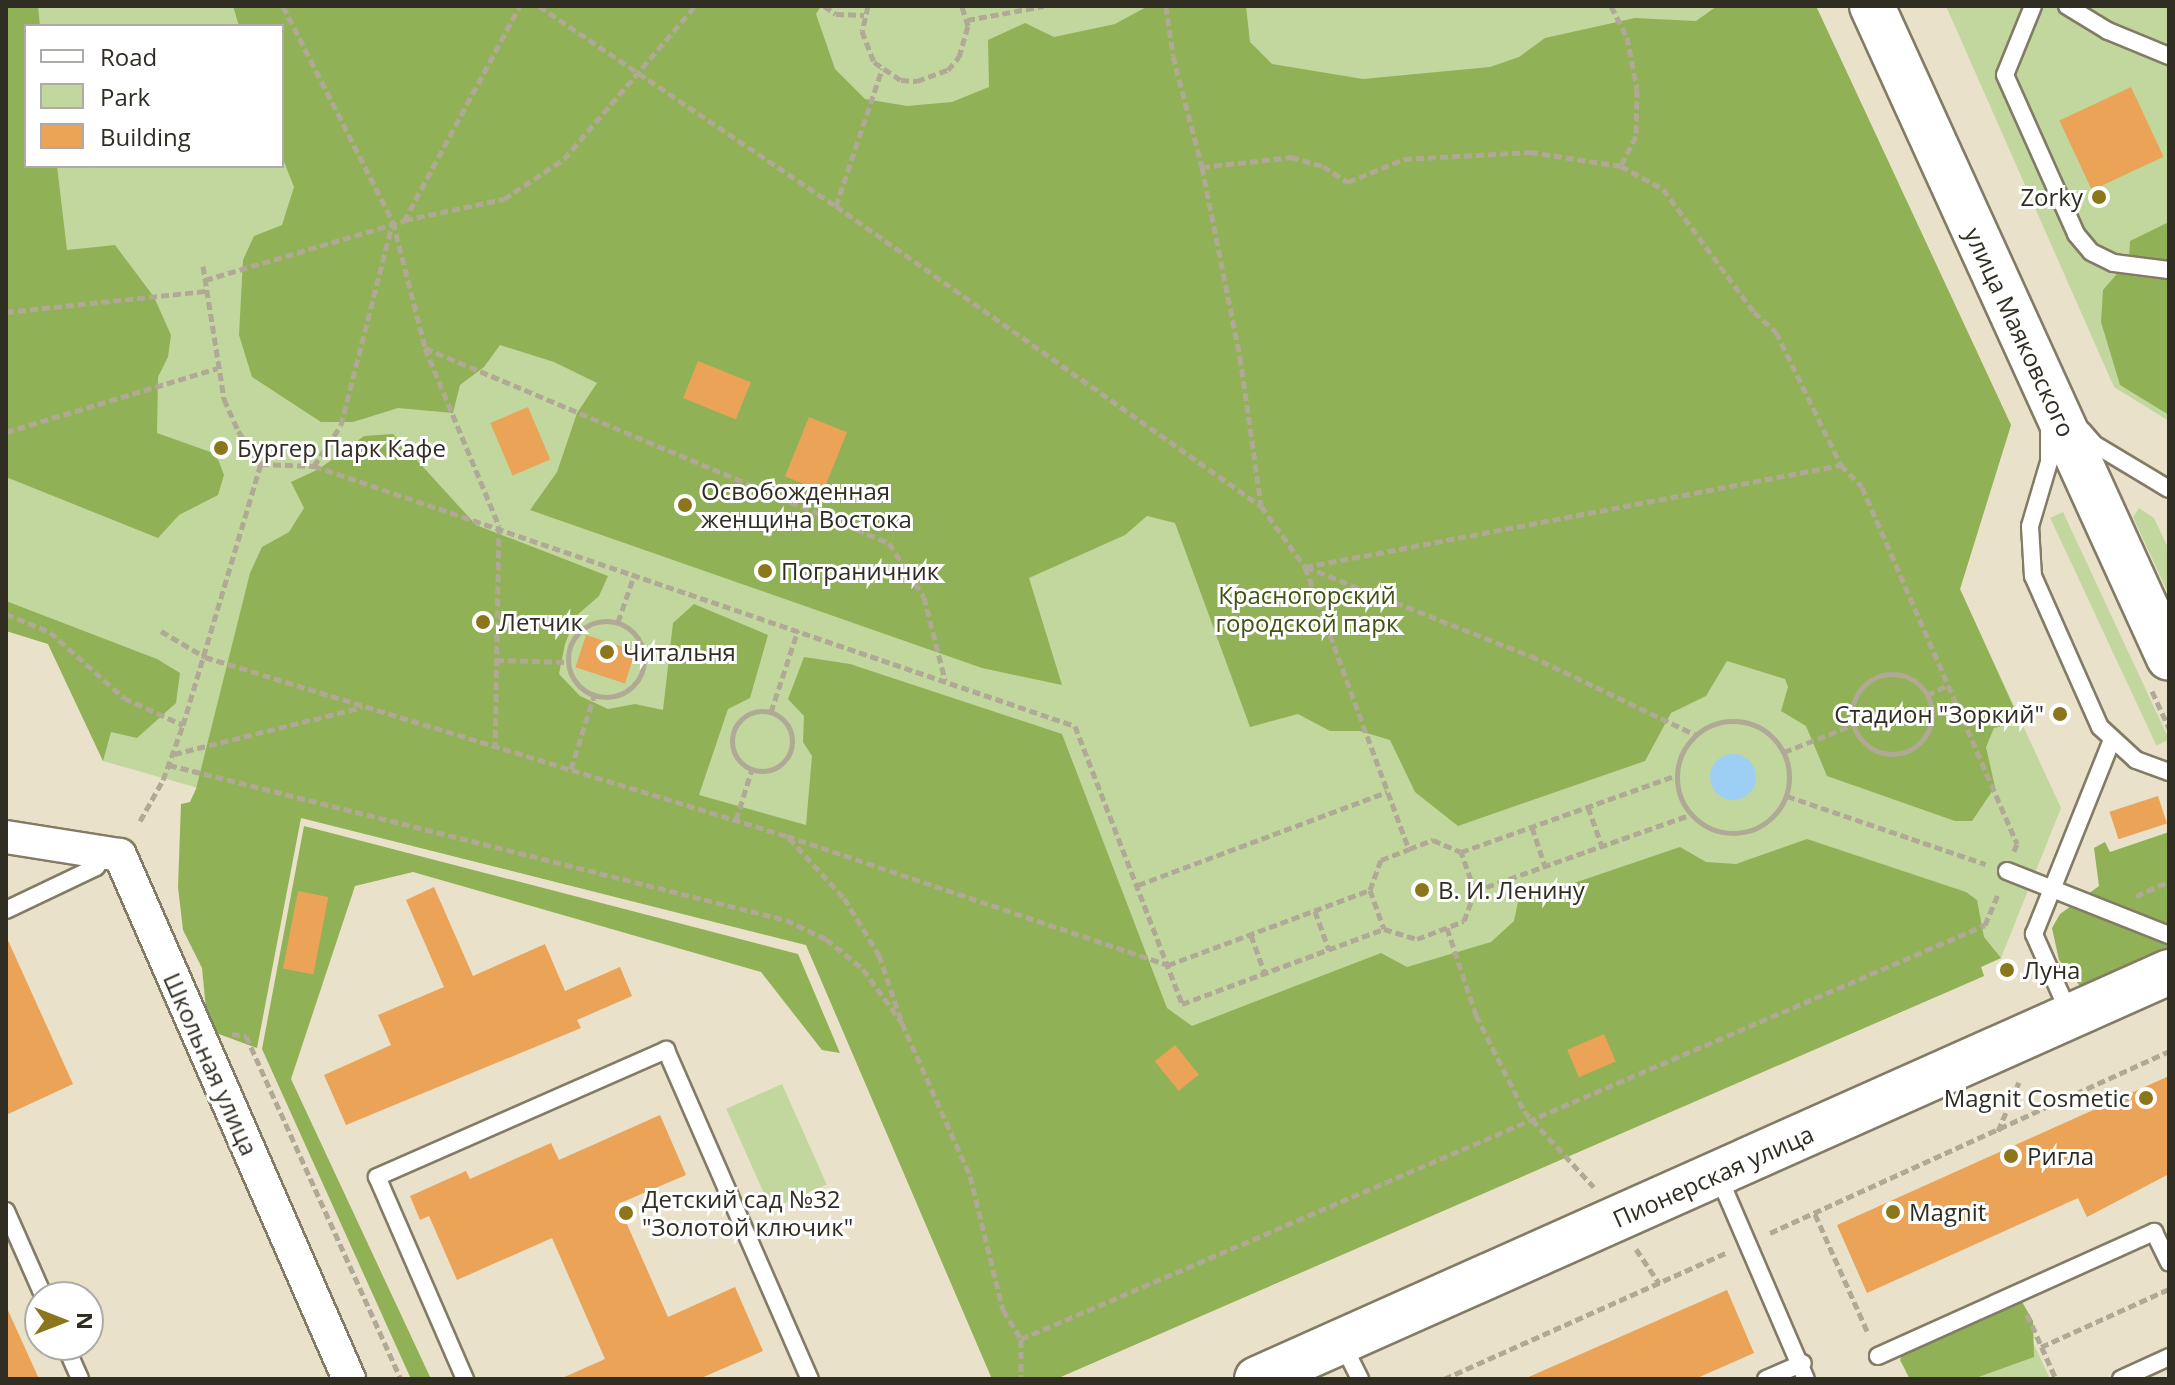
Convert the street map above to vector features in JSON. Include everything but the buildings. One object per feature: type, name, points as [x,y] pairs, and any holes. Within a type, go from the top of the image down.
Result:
[{"type":"street","name":"улица Маяковского","points":[[1872,6],[2169,658]]},
{"type":"street","points":[[6,837],[106,853]]},
{"type":"street","name":"Школьная улица","points":[[106,853],[120,855],[341,1377]]},
{"type":"street","name":"Пионерская улица","points":[[1257,1379],[1351,1360],[1717,1173],[2169,972]]},
{"type":"lane","points":[[2033,6],[2005,75],[2076,234],[2091,252],[2114,263],[2169,270]]},
{"type":"lane","points":[[2067,6],[2108,31],[2169,56]]},
{"type":"lane","points":[[2049,396],[2094,444],[2169,489]]},
{"type":"lane","points":[[2049,396],[2049,462],[2030,526],[2033,576],[2100,727],[2136,760],[2169,772]]},
{"type":"lane","points":[[2070,1016],[2034,934],[2112,740]]},
{"type":"lane","points":[[6,910],[96,867],[106,853]]},
{"type":"lane","points":[[2007,871],[2169,935]]},
{"type":"lane","points":[[465,1379],[377,1177],[666,1050],[810,1379]]},
{"type":"lane","points":[[1717,1173],[1805,1371],[1766,1379]]},
{"type":"lane","points":[[6,1211],[37,1281]]},
{"type":"lane","points":[[1878,1356],[2154,1232],[2169,1263]]},
{"type":"lane","points":[[2121,1379],[2169,1357]]},
{"type":"path","points":[[283,6],[393,222],[425,348],[499,526],[495,746]]},
{"type":"path","points":[[404,221],[520,6]]},
{"type":"path","points":[[539,6],[836,206],[1261,506],[1305,567],[1409,849]]},
{"type":"path","points":[[205,280],[393,222],[504,199],[564,159],[635,71],[695,6]]},
{"type":"path","points":[[824,6],[836,14],[864,15]]},
{"type":"path","points":[[868,6],[864,15],[865,47],[882,69],[917,81],[948,70],[966,42],[967,20],[962,6]]},
{"type":"path","points":[[967,20],[1044,6]]},
{"type":"path","points":[[1166,6],[1173,56],[1202,167],[1240,357],[1261,506]]},
{"type":"path","points":[[1611,6],[1627,37],[1637,89],[1636,136],[1621,166]]},
{"type":"path","points":[[836,206],[882,69]]},
{"type":"path","points":[[1021,1339],[1985,925],[2017,844],[1862,487],[1841,465],[1776,332],[1754,312],[1663,189],[1621,166],[1530,152],[1404,159],[1348,182],[1323,166],[1291,157],[1202,167]]},
{"type":"path","points":[[314,466],[341,425],[393,222]]},
{"type":"path","points":[[203,266],[218,368],[238,431],[261,464]]},
{"type":"path","points":[[6,312],[207,291]]},
{"type":"path","points":[[425,348],[889,543],[924,597],[945,681]]},
{"type":"path","points":[[6,432],[218,368]]},
{"type":"path","points":[[261,464],[314,466],[499,526],[1075,726],[1182,1004],[1384,929],[1417,939],[1464,921],[1475,891],[1461,852]]},
{"type":"path","points":[[140,821],[169,765],[183,725],[261,464]]},
{"type":"path","points":[[1305,567],[1841,465]]},
{"type":"path","points":[[1305,567],[1531,656],[1696,735]]},
{"type":"path","points":[[618,622],[635,573]]},
{"type":"path","points":[[6,614],[50,632],[124,698],[183,725]]},
{"type":"path","points":[[618,622],[640,641],[643,671],[624,693],[594,696],[581,688],[567,662],[576,634],[588,625],[618,622]]},
{"type":"path","points":[[771,712],[798,630]]},
{"type":"path","points":[[161,631],[205,657],[787,836],[1168,965],[1370,890]]},
{"type":"path","points":[[496,660],[567,662]]},
{"type":"path","points":[[1903,675],[1927,695],[1930,726],[1911,750],[1880,752],[1860,739],[1853,725],[1856,695],[1873,678],[1903,675]]},
{"type":"path","points":[[1927,695],[1946,686]]},
{"type":"path","points":[[571,769],[594,696]]},
{"type":"path","points":[[173,754],[365,706]]},
{"type":"path","points":[[771,712],[789,727],[791,750],[776,767],[752,769],[735,755],[733,731],[748,714],[771,712]]},
{"type":"path","points":[[1737,721],[1765,730],[1784,752],[1790,781],[1787,796],[1770,820],[1744,833],[1715,831],[1690,815],[1682,803],[1677,775],[1679,759],[1696,735],[1708,726],[1737,721]]},
{"type":"path","points":[[1784,752],[1853,725]]},
{"type":"path","points":[[169,765],[786,920],[826,939],[863,969],[902,1023]]},
{"type":"path","points":[[736,820],[752,769]]},
{"type":"path","points":[[1384,929],[1370,890],[1381,860],[1433,840],[1461,852],[1677,775]]},
{"type":"path","points":[[1138,885],[1387,792]]},
{"type":"path","points":[[1787,796],[2007,871]]},
{"type":"path","points":[[1588,807],[1602,846]]},
{"type":"path","points":[[1475,891],[1690,815]]},
{"type":"path","points":[[1532,827],[1545,866]]},
{"type":"path","points":[[787,836],[851,910],[879,955],[902,1023],[970,1176],[1003,1310],[1021,1339],[1021,1379]]},
{"type":"path","points":[[1315,911],[1329,950]]},
{"type":"path","points":[[1447,928],[1476,1015],[1532,1120],[1590,1181]]},
{"type":"path","points":[[1251,935],[1265,974]]},
{"type":"path","points":[[196,1029],[246,1036],[401,1379]]},
{"type":"path","points":[[1444,1379],[1998,1132],[2169,1051]]},
{"type":"path","points":[[1998,1132],[2022,1076]]},
{"type":"path","points":[[1815,1214],[1878,1356]]},
{"type":"path","points":[[2041,1347],[2169,1289]]},
{"type":"path","points":[[2017,1293],[2056,1379]]},
{"type":"green space","name":"Красногорский городской парк","points":[[6,6],[1816,6],[2011,425],[1960,589],[2061,808],[2001,958],[1981,967],[1984,976],[1056,1379],[992,1379],[806,945],[300,817],[103,761],[48,644],[6,630]]},
{"type":"green space","points":[[6,6],[38,6],[40,24],[24,24],[24,168],[57,168],[67,250],[115,245],[154,297],[171,335],[168,357],[158,377],[157,433],[216,454],[224,475],[218,495],[179,515],[158,538],[6,477]]},
{"type":"green space","points":[[233,6],[821,6],[816,14],[835,69],[865,99],[907,106],[952,102],[989,87],[988,40],[1025,23],[1054,37],[1115,24],[1148,6],[1246,6],[1250,42],[1272,64],[1363,79],[1490,67],[1519,57],[1545,38],[1635,18],[1696,21],[1717,6],[1816,6],[2011,425],[1960,589],[2020,721],[1994,728],[1986,747],[1995,787],[1972,821],[1955,821],[1827,776],[1806,726],[1781,711],[1788,687],[1785,679],[1727,661],[1706,696],[1671,713],[1645,761],[1458,826],[1415,792],[1390,740],[1360,731],[1330,731],[1298,714],[1250,727],[1175,523],[1147,516],[1125,535],[1029,578],[1062,685],[982,668],[530,510],[557,472],[577,413],[597,383],[554,362],[500,345],[484,367],[460,385],[453,413],[398,408],[353,422],[321,422],[252,377],[239,335],[243,260],[254,236],[282,225],[294,187],[284,162],[284,24],[238,24]]},
{"type":"green space","name":"Zorky","points":[[1946,6],[2169,6],[2169,421],[2114,387]]},
{"type":"green space","points":[[2169,222],[2169,415],[2120,385],[2101,322],[2103,290],[2129,260],[2130,241]]},
{"type":"green space","points":[[393,434],[476,525],[608,576],[599,596],[576,616],[565,644],[559,674],[580,696],[608,709],[635,704],[663,710],[673,623],[694,604],[768,635],[750,698],[728,709],[699,795],[806,825],[812,756],[803,742],[804,716],[788,699],[804,657],[850,664],[1062,734],[1167,1008],[1192,1026],[1381,953],[1407,967],[1491,942],[1514,921],[1518,902],[1680,847],[1706,862],[1736,864],[1807,839],[1966,892],[1977,900],[1984,937],[2001,958],[1981,967],[1984,976],[1056,1379],[992,1379],[806,945],[301,818],[257,1048],[208,1030],[202,968],[183,930],[178,887],[181,804],[190,802],[196,789],[250,573],[262,547],[289,532],[304,508],[291,482],[319,469],[364,436]]},
{"type":"green space","points":[[2139,508],[2154,518],[2169,550],[2169,595],[2133,517]]},
{"type":"green space","points":[[2063,512],[2169,739],[2156,745],[2050,518]]},
{"type":"green space","points":[[6,601],[157,659],[180,673],[176,703],[137,738],[111,732],[103,761],[48,644],[6,631]]},
{"type":"green space","points":[[304,826],[798,954],[840,1053],[822,1050],[761,972],[413,872],[355,886],[291,1079],[431,1379],[411,1379],[262,1049]]},
{"type":"green space","points":[[2169,832],[2169,953],[2084,991],[2059,960],[2052,928],[2060,914],[2099,886],[2094,848],[2105,842],[2110,852]]},
{"type":"green space","points":[[782,1084],[827,1184],[771,1209],[726,1109]]},
{"type":"green space","points":[[2014,1288],[2033,1321],[2034,1357],[1973,1379],[1910,1379],[1900,1360],[1911,1334]]},
{"type":"green space","points":[[2022,1318],[2050,1379],[1909,1379],[1905,1371]]},
{"type":"water","points":[[1733,754],[1749,761],[1756,777],[1749,793],[1733,800],[1717,793],[1710,777],[1717,761]]},
{"type":"place","name":"Zorky","points":[[2099,197]]},
{"type":"place","name":"Бургер Парк Кафе","points":[[221,448]]},
{"type":"place","name":"Освобожденная женщина Востока","points":[[685,505]]},
{"type":"place","name":"Пограничник","points":[[765,571]]},
{"type":"place","name":"Летчик","points":[[483,622]]},
{"type":"place","name":"Читальня","points":[[607,652]]},
{"type":"place","name":"Стадион \"Зоркий\"","points":[[2060,714]]},
{"type":"place","name":"В. И. Ленину","points":[[1422,890]]},
{"type":"place","name":"Луна","points":[[2007,970]]},
{"type":"place","name":"Magnit Cosmetic","points":[[2146,1098]]},
{"type":"place","name":"Ригла","points":[[2011,1156]]},
{"type":"place","name":"Magnit","points":[[1893,1212]]},
{"type":"place","name":"Детский сад №32 \"Золотой ключик\"","points":[[626,1213]]}]
